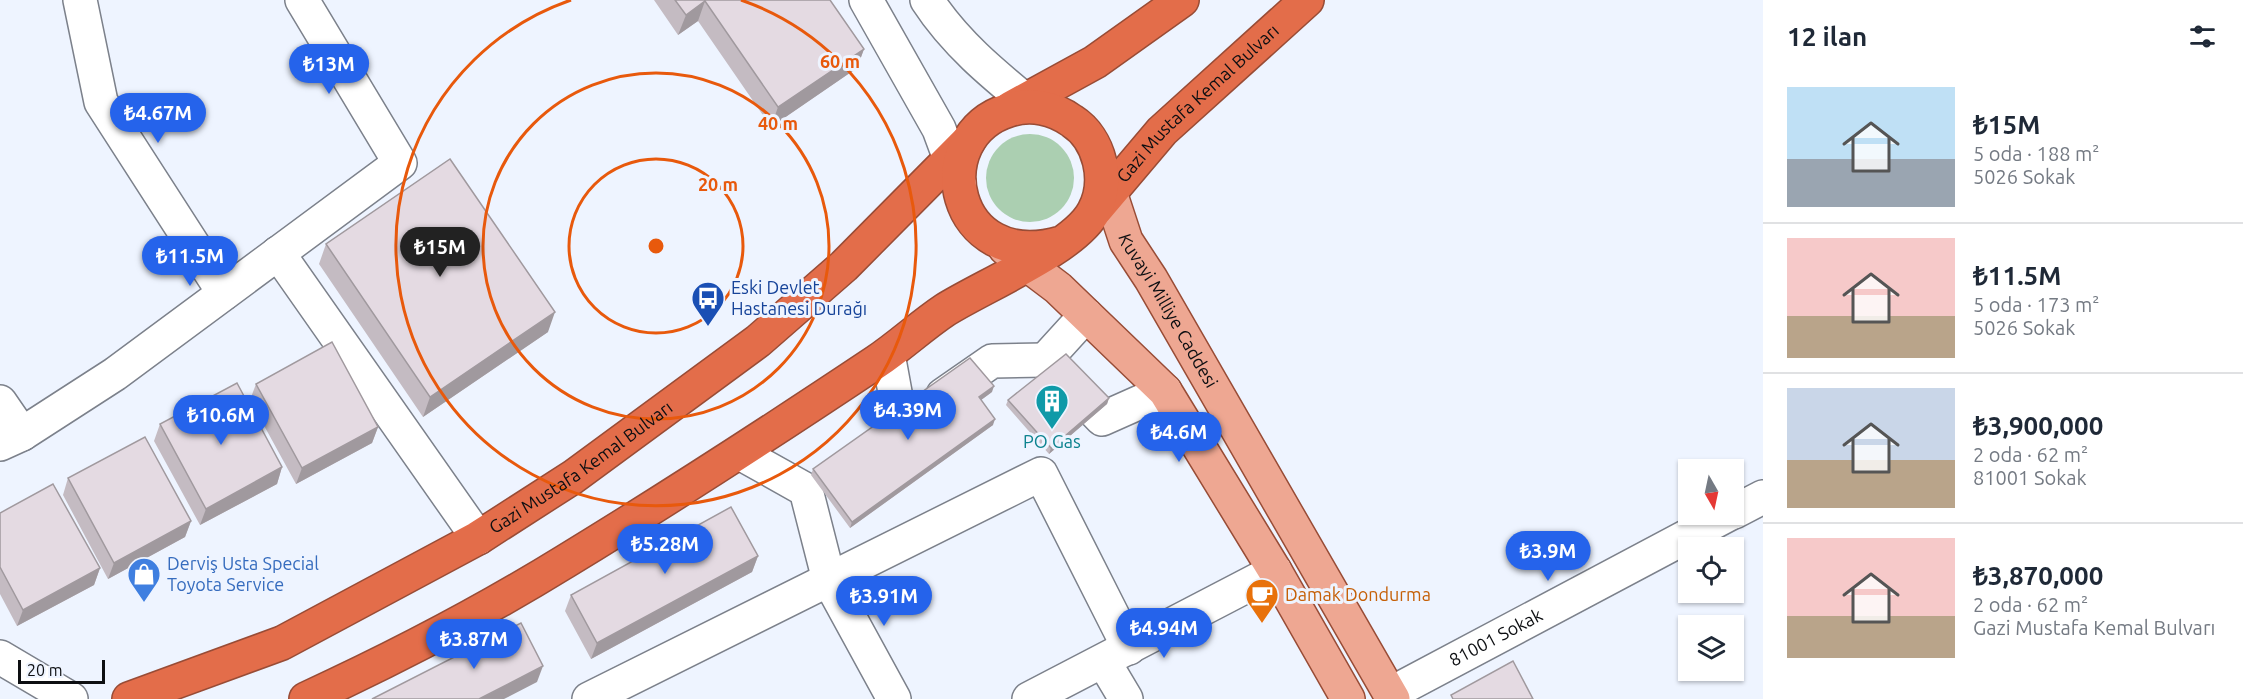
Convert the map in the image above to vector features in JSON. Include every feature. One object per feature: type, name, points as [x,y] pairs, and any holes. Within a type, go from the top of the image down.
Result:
[{"type":"highway","points":[[1061,243],[1039,249],[1016,248],[994,240],[976,225],[964,206],[960,160],[987,121],[1022,106],[1095,62],[1182,0]]},
{"type":"highway","name":"Gazi Mustafa Kemal Bulvarı","points":[[1102,189],[1306,0]]},
{"type":"highway","points":[[306,699],[526,586],[740,453],[888,354],[944,311],[1080,230],[1102,189],[1092,141],[1076,123],[1055,111],[1022,106]]},
{"type":"highway","name":"Gazi Mustafa Kemal Bulvarı","points":[[129,699],[282,643],[478,538],[573,477],[758,341],[960,160]]},
{"type":"main road","name":"Kuvayi Milliye Caddesi","points":[[1102,189],[1126,241],[1151,279],[1391,697]]},
{"type":"main road","points":[[994,240],[1058,288],[1165,392],[1275,571],[1348,699]]},
{"type":"street","points":[[80,0],[101,102],[224,293]]},
{"type":"street","points":[[0,402],[11,439],[115,374],[400,163],[302,0]]},
{"type":"street","points":[[866,0],[939,129],[960,160]]},
{"type":"street","points":[[927,0],[941,21],[1022,106]]},
{"type":"street","points":[[278,253],[478,538]]},
{"type":"street","points":[[872,445],[992,361],[1045,360],[1086,315]]},
{"type":"street","points":[[888,354],[900,425]]},
{"type":"street","points":[[1045,360],[1101,419],[1165,392]]},
{"type":"street","points":[[740,453],[806,490],[829,579],[894,699]]},
{"type":"street","points":[[806,490],[834,471]]},
{"type":"street","points":[[608,695],[829,579],[1041,474],[1116,655],[1126,699]]},
{"type":"street","points":[[1744,507],[1763,497]]},
{"type":"street","name":"81001 Sokak","points":[[1391,697],[1710,525]]},
{"type":"street","points":[[1029,699],[1275,571]]},
{"type":"street","points":[[0,657],[71,699]]},
{"type":"green space","points":[[1021,134],[1039,134],[1055,141],[1067,153],[1074,169],[1074,187],[1067,203],[1055,215],[1039,222],[1021,222],[1005,215],[993,203],[986,187],[986,169],[993,153],[1005,141]]},
{"type":"building","points":[[675,0],[830,0],[864,49],[778,107],[705,1],[686,15]]},
{"type":"building","points":[[450,159],[555,312],[430,397],[326,244]]},
{"type":"building","points":[[332,342],[378,427],[302,468],[256,384]]},
{"type":"building","name":"PO Gas","points":[[1066,354],[1109,398],[1051,448],[1008,400]]},
{"type":"building","points":[[970,358],[994,386],[979,397],[995,419],[852,522],[813,469]]},
{"type":"building","points":[[237,383],[282,467],[206,509],[160,424]]},
{"type":"building","points":[[145,437],[191,521],[114,563],[68,478]]},
{"type":"building","points":[[53,484],[100,568],[23,610],[0,567],[0,513]]},
{"type":"building","points":[[731,507],[758,556],[597,643],[571,595]]},
{"type":"building","points":[[521,623],[543,666],[479,699],[372,699]]},
{"type":"building","points":[[1513,661],[1533,699],[1453,699],[1451,695]]},
{"type":"place","name":"Eski Devlet Hastanesi Durağı","points":[[708,327]]},
{"type":"place","name":"PO Gas","points":[[1052,430]]},
{"type":"place","name":"Derviş Usta Special Toyota Service","points":[[144,603]]},
{"type":"place","name":"Damak Dondurma","points":[[1262,624]]}]
